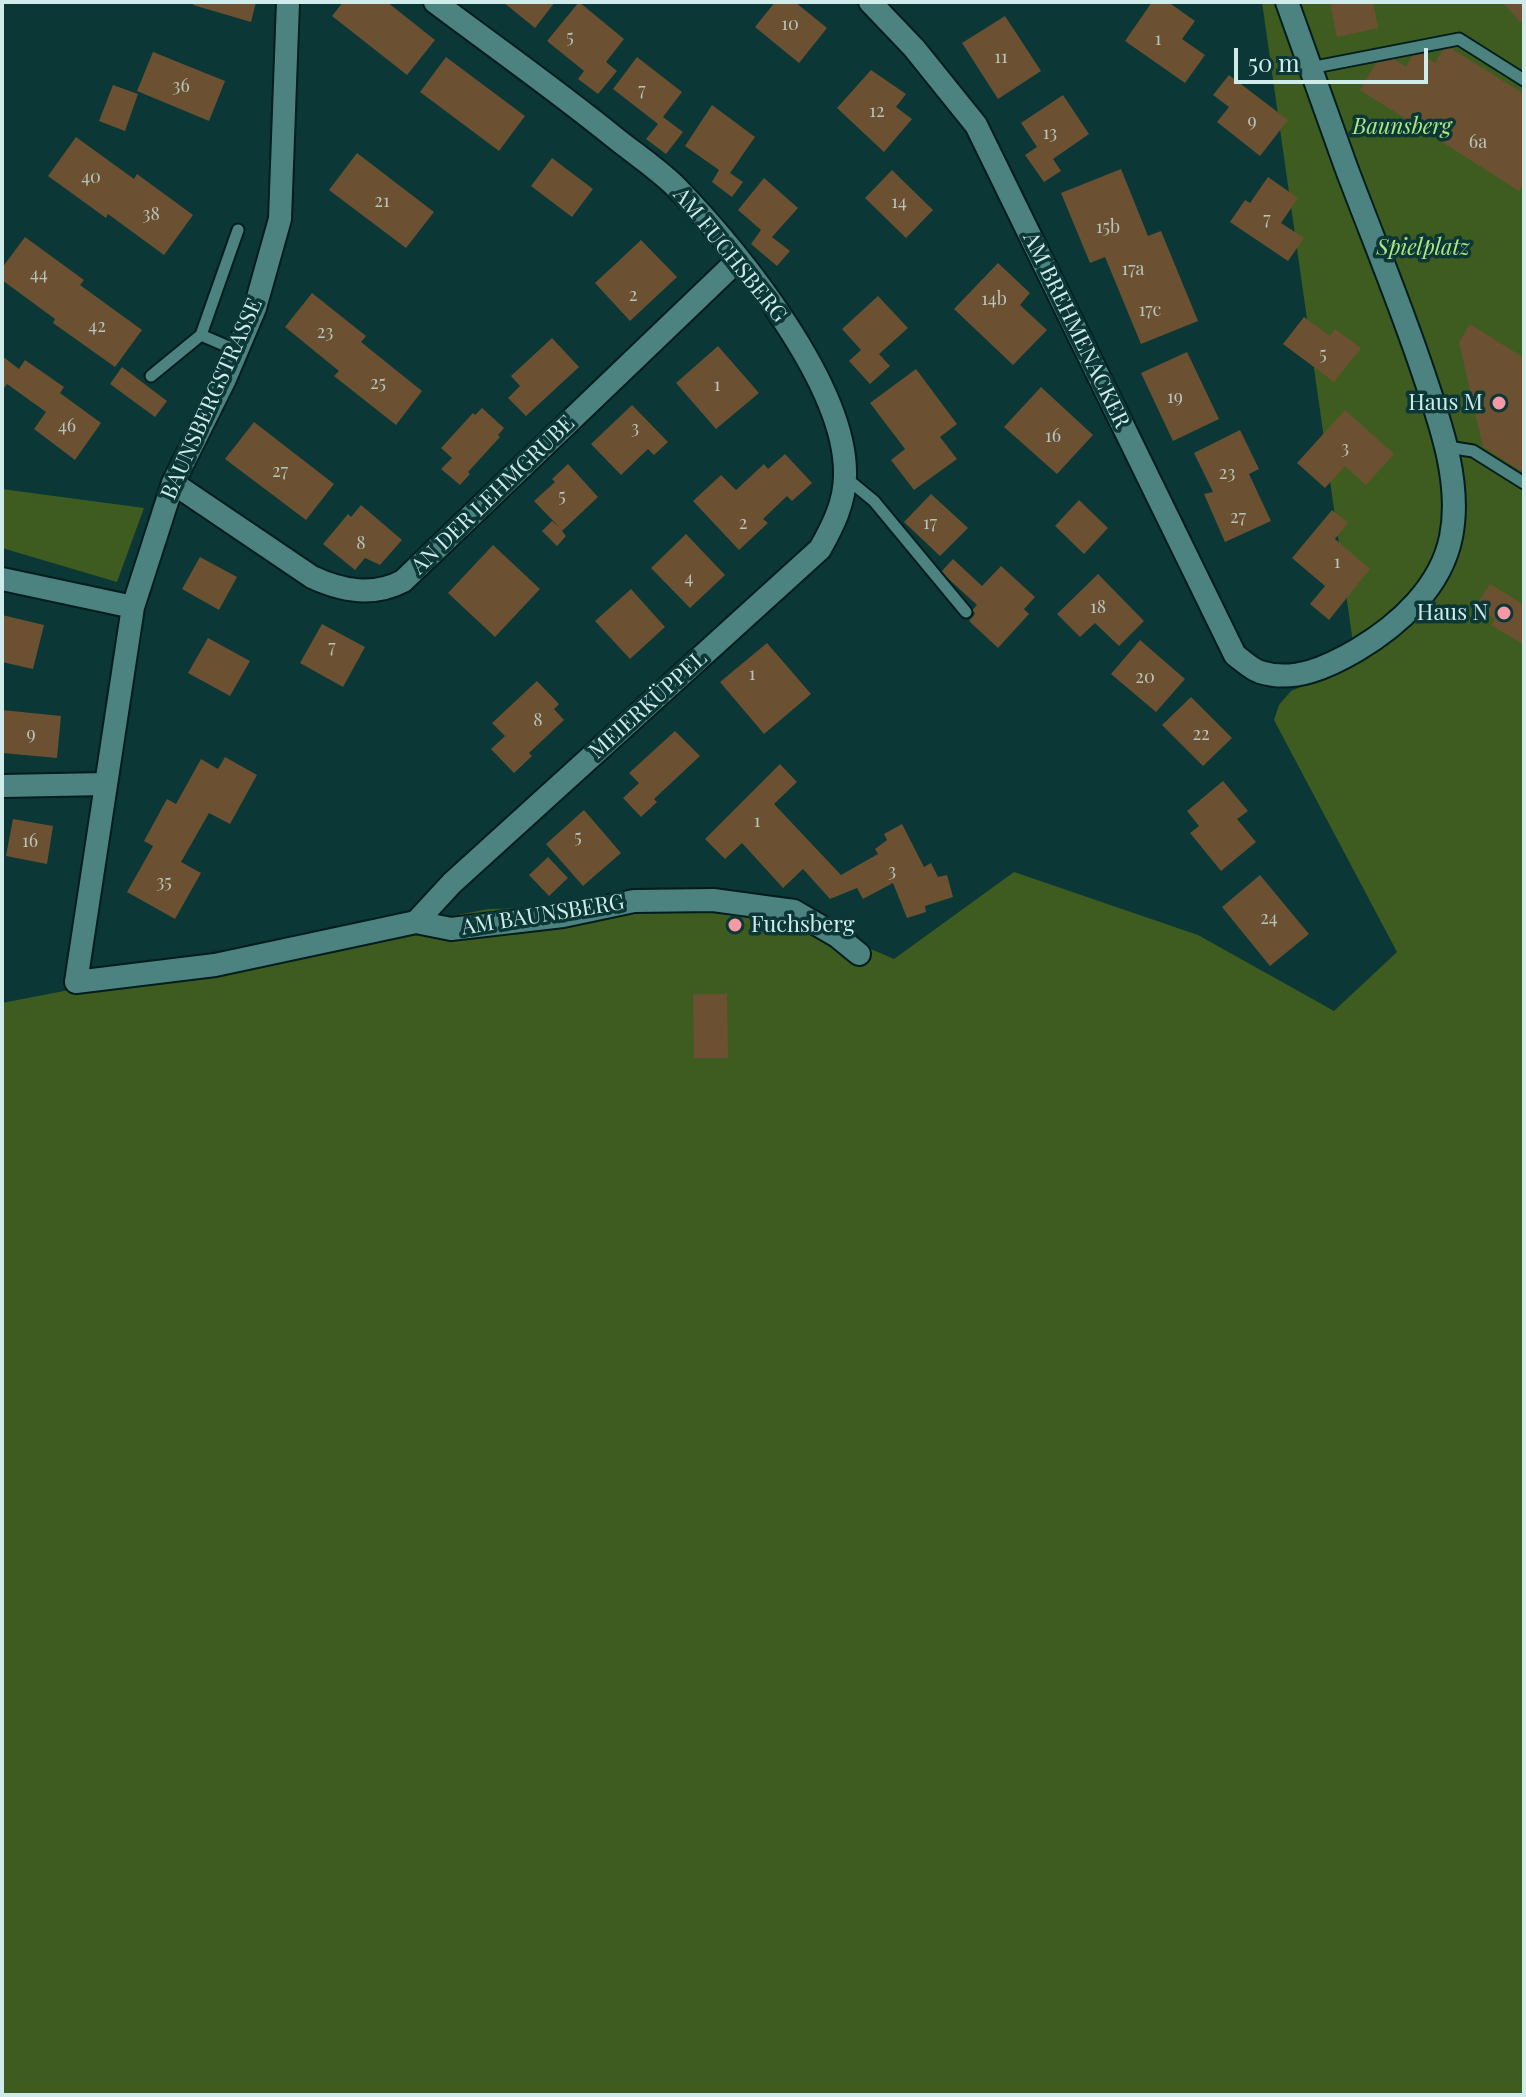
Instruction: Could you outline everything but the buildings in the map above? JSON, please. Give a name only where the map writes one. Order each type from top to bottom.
[{"type":"street","name":"BAUNSBERGSTRASSE","points":[[76,982],[133,607],[173,483],[238,351],[255,308],[280,219],[288,2]]},
{"type":"street","name":"AM FUCHSBERG","points":[[435,2],[588,116],[674,185],[739,259],[791,330],[813,369],[835,416],[845,473]]},
{"type":"street","name":"AM BREHMENACKER","points":[[870,2],[914,48],[976,125],[1235,655],[1258,671],[1293,676],[1330,665],[1373,641],[1409,611],[1438,574],[1451,536],[1448,447]]},
{"type":"street","points":[[1287,2],[1309,68],[1403,312],[1448,447]]},
{"type":"street","name":"AN DER LEHMGRUBE","points":[[173,483],[312,577],[336,588],[359,591],[389,588],[403,581],[739,259]]},
{"type":"street","name":"MEIERKÜPPEL","points":[[416,922],[452,883],[820,549],[843,498],[845,473]]},
{"type":"street","points":[[2,579],[133,607]]},
{"type":"street","points":[[2,786],[106,784]]},
{"type":"street","name":"AM BAUNSBERG","points":[[76,982],[215,965],[416,922],[451,929],[563,916],[634,901],[713,900],[794,911],[837,936],[859,954]]},
{"type":"lane","points":[[1309,68],[1459,39],[1524,80]]},
{"type":"lane","points":[[151,376],[201,335],[238,230]]},
{"type":"lane","points":[[201,335],[238,351]]},
{"type":"lane","points":[[1448,447],[1473,451],[1524,483]]},
{"type":"lane","points":[[845,473],[874,501],[966,612]]},
{"type":"green space","points":[[1262,2],[1524,2],[1524,2095],[2,2095],[2,1003],[488,909],[709,904],[794,916],[894,959],[1014,872],[1198,935],[1334,1011],[1397,952],[1274,720],[1279,705],[1291,691],[1356,664]]},
{"type":"green space","points":[[2,489],[144,508],[117,582],[2,548]]},
{"type":"place","name":"Haus M","points":[[1499,403]]},
{"type":"place","name":"Haus N","points":[[1504,613]]},
{"type":"place","name":"Fuchsberg","points":[[735,925]]},
{"type":"park label","name":"Baunsberg","points":[[1402,127]]},
{"type":"park label","name":"Spielplatz","points":[[1423,248]]}]
